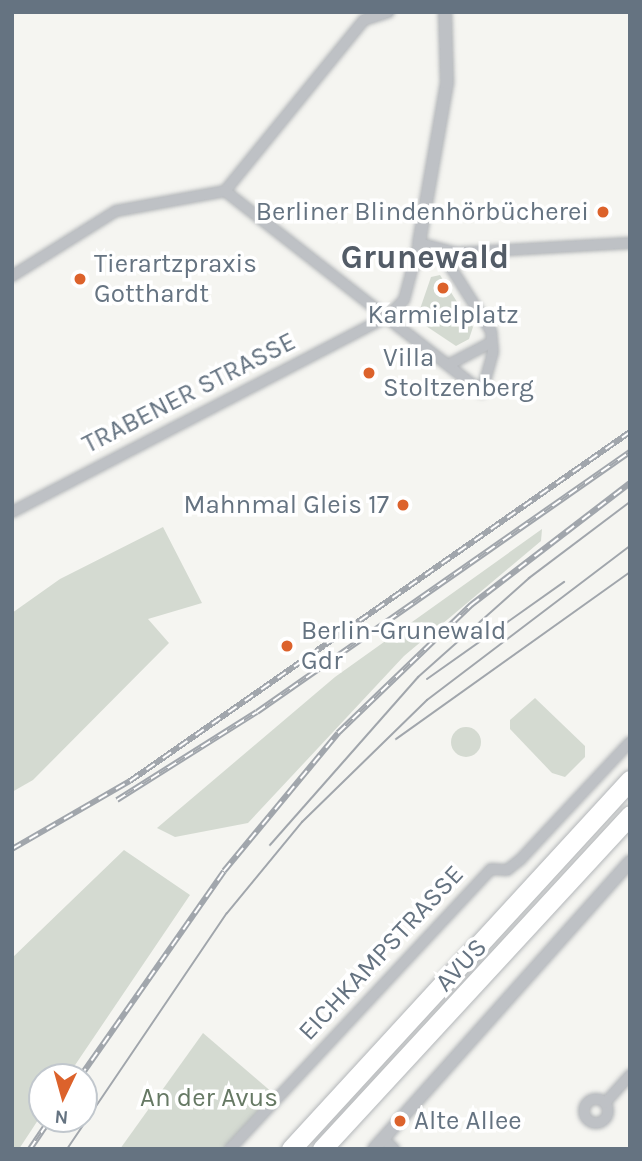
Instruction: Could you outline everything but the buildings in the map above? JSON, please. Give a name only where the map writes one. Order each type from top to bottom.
[{"type":"highway","name":"AVUS","points":[[291,1149],[630,780]]},
{"type":"highway","name":"AVUS","points":[[322,1149],[630,815]]},
{"type":"street","points":[[12,275],[116,211],[225,191],[363,20],[389,12]]},
{"type":"street","points":[[387,317],[404,300],[419,243],[447,83],[445,12]]},
{"type":"street","points":[[225,191],[450,364],[482,392],[492,342],[440,252]]},
{"type":"street","points":[[419,243],[440,252],[630,243]]},
{"type":"street","name":"TRABENER STRASSE","points":[[12,512],[387,317]]},
{"type":"street","points":[[450,364],[492,342]]},
{"type":"street","name":"EICHKAMPSTRASSE","points":[[230,1149],[491,869],[507,870],[520,860],[630,742]]},
{"type":"street","points":[[394,1149],[379,1144],[630,862]]},
{"type":"street","points":[[604,1102],[630,1075]]},
{"type":"green space","points":[[440,275],[473,327],[469,339],[456,346],[423,324],[419,312],[431,277]]},
{"type":"green space","points":[[163,527],[202,603],[148,619],[169,643],[33,780],[12,792],[12,613],[60,579]]},
{"type":"green space","points":[[542,529],[541,541],[404,656],[248,823],[175,837],[157,828],[335,677]]},
{"type":"green space","points":[[535,698],[585,746],[585,757],[565,777],[552,773],[510,729],[510,720]]},
{"type":"green space","points":[[466,727],[476,732],[481,742],[476,752],[466,757],[456,752],[451,742],[456,732]]},
{"type":"green space","points":[[124,850],[190,895],[76,1063],[28,1063],[30,1133],[19,1149],[12,1149],[12,958]]},
{"type":"green space","name":"An der Avus","points":[[203,1033],[274,1094],[223,1149],[120,1149]]},
{"type":"tram line","points":[[270,845],[418,677],[529,578],[630,502]]},
{"type":"tram line","points":[[67,1149],[227,913],[302,822],[427,700],[630,546]]},
{"type":"tram line","points":[[396,739],[630,572]]},
{"type":"tram line","points":[[427,679],[564,582]]},
{"type":"railway","points":[[12,849],[130,781],[630,432]]},
{"type":"railway","points":[[117,800],[257,712],[630,452]]},
{"type":"railway","points":[[90,1063],[224,871],[338,733],[471,605],[630,483]]},
{"type":"railway","points":[[30,1149],[41,1133]]},
{"type":"place","name":"Berliner Blindenhörbücherei","points":[[603,212]]},
{"type":"place","name":"Tierartzpraxis Gotthardt","points":[[80,279]]},
{"type":"place","name":"Karmielplatz","points":[[443,288]]},
{"type":"place","name":"Villa Stoltzenberg","points":[[369,373]]},
{"type":"place","name":"Mahnmal Gleis 17","points":[[403,505]]},
{"type":"place","name":"Berlin-Grunewald Gdr","points":[[287,646]]},
{"type":"place","name":"Alte Allee","points":[[400,1121]]},
{"type":"district","name":"Grunewald","points":[[425,258]]}]
